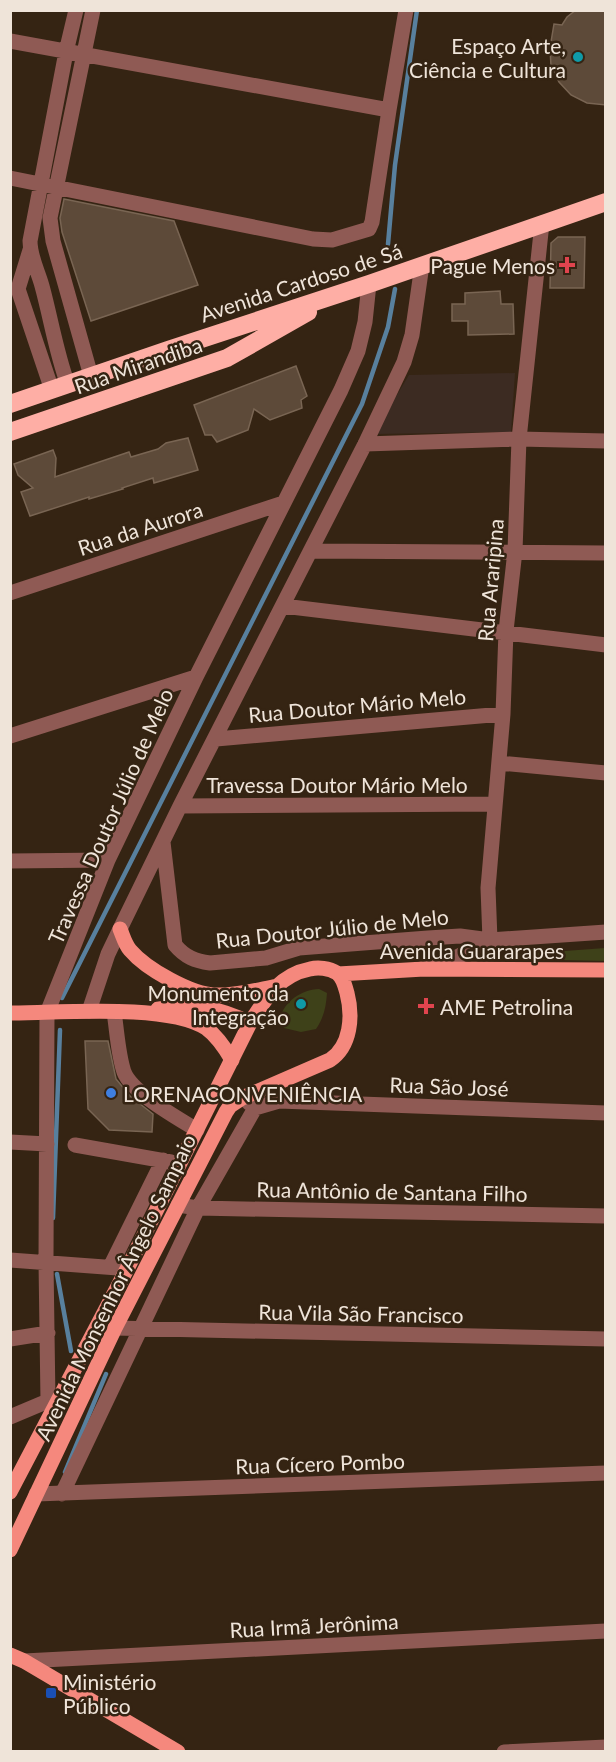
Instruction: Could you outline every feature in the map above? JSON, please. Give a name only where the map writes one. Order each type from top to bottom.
[{"type":"highway","name":"Avenida Cardoso de Sá","points":[[10,404],[606,202]]},
{"type":"highway","name":"Rua Mirandiba","points":[[10,432],[227,358],[338,294]]},
{"type":"main road","points":[[120,929],[129,948],[138,958],[196,992],[214,996],[277,986]]},
{"type":"main road","name":"Avenida Guararapes","points":[[277,986],[295,972],[312,968],[325,969],[338,974],[424,969],[606,970]]},
{"type":"main road","name":"Avenida Monsenhor Ângelo Sampaio","points":[[10,1550],[115,1328],[226,1112],[230,1106],[242,1098],[330,1060],[342,1049],[348,1036],[349,1001],[344,983],[338,974]]},
{"type":"main road","name":"Avenida Monsenhor Ângelo Sampaio","points":[[10,1492],[54,1400],[127,1269],[250,1023],[268,994],[277,986]]},
{"type":"main road","points":[[119,1012],[188,1006],[208,1007],[222,1010],[250,1023]]},
{"type":"main road","points":[[10,1013],[88,1011],[165,1016],[193,1022],[206,1028],[232,1060]]},
{"type":"main road","points":[[17,1658],[178,1752]]},
{"type":"street","points":[[76,10],[66,52],[48,185],[50,226],[91,376]]},
{"type":"street","points":[[60,388],[14,289],[30,250],[31,230],[48,185],[93,10]]},
{"type":"street","points":[[10,178],[313,239],[332,240],[369,230],[406,10]]},
{"type":"street","points":[[10,41],[389,110]]},
{"type":"street","name":"Rua Araripina","points":[[490,940],[488,888],[499,763],[506,631],[515,551],[519,439],[542,223]]},
{"type":"street","points":[[30,250],[42,285],[59,361],[60,388]]},
{"type":"street","points":[[88,1011],[108,954],[120,929],[180,806],[365,444],[404,362],[412,335],[422,265]]},
{"type":"street","points":[[14,289],[42,285],[64,276]]},
{"type":"street","name":"Travessa Doutor Júlio de Melo","points":[[54,1400],[48,1333],[46,1262],[47,1013],[108,860],[196,677],[341,390],[358,351],[365,322],[369,284]]},
{"type":"street","points":[[365,444],[519,439],[606,441]]},
{"type":"street","name":"Rua da Aurora","points":[[10,593],[284,503]]},
{"type":"street","points":[[311,551],[606,553]]},
{"type":"street","points":[[283,606],[506,631],[606,645]]},
{"type":"street","points":[[10,736],[196,677]]},
{"type":"street","name":"Rua Doutor Mário Melo","points":[[216,739],[502,714]]},
{"type":"street","points":[[499,763],[606,773]]},
{"type":"street","name":"Travessa Doutor Mário Melo","points":[[180,806],[495,804]]},
{"type":"street","name":"Rua Doutor Júlio de Melo","points":[[163,841],[175,945],[183,955],[210,963],[266,958],[299,948],[460,936],[490,940],[606,932]]},
{"type":"street","points":[[10,861],[108,860]]},
{"type":"street","points":[[424,969],[455,958],[490,940]]},
{"type":"street","points":[[119,1012],[124,1073],[154,1103],[197,1130]]},
{"type":"street","points":[[62,1494],[198,1208],[255,1108],[242,1098]]},
{"type":"street","name":"Rua São José","points":[[255,1108],[279,1101],[606,1113]]},
{"type":"street","points":[[10,1142],[47,1144]]},
{"type":"street","points":[[75,1145],[180,1164]]},
{"type":"street","points":[[110,1267],[163,1160]]},
{"type":"street","name":"Rua Antônio de Santana Filho","points":[[178,1204],[198,1208],[606,1216]]},
{"type":"street","points":[[10,1260],[127,1269]]},
{"type":"street","name":"Rua Vila São Francisco","points":[[115,1328],[606,1339]]},
{"type":"street","points":[[10,1340],[48,1333]]},
{"type":"street","points":[[10,1417],[54,1400]]},
{"type":"street","name":"Rua Cícero Pombo","points":[[36,1494],[606,1473]]},
{"type":"street","name":"Rua Irmã Jerônima","points":[[17,1658],[606,1631]]},
{"type":"street","points":[[504,1752],[606,1747]]},
{"type":"shaded area","points":[[515,373],[511,432],[373,434],[409,375]]},
{"type":"green space","points":[[605,948],[605,961],[469,958]]},
{"type":"green space","points":[[319,989],[327,993],[324,1012],[316,1029],[301,1032],[284,1028],[279,1020],[289,1003],[305,992]]},
{"type":"building","name":"Espaço Arte, Ciência e Cultura","points":[[576,10],[606,10],[606,105],[587,103],[571,95],[559,82],[551,66],[550,48],[554,24],[562,25],[567,17]]},
{"type":"building","points":[[64,199],[174,221],[198,285],[91,321],[62,232],[60,218]]},
{"type":"building","name":"Pague Menos","points":[[558,237],[585,237],[584,288],[550,288],[551,243]]},
{"type":"building","points":[[500,291],[501,304],[513,304],[514,334],[468,335],[468,321],[452,321],[452,304],[465,304],[465,293]]},
{"type":"building","points":[[296,366],[307,396],[301,400],[302,408],[270,420],[254,409],[248,430],[217,442],[212,435],[205,435],[194,405]]},
{"type":"building","points":[[188,438],[198,470],[154,483],[153,478],[30,516],[21,492],[33,488],[18,475],[14,464],[53,450],[56,458],[55,477],[129,452],[131,457],[158,449],[166,443]]},
{"type":"building","name":"LORENACONVENIÊNCIA","points":[[85,1041],[108,1041],[116,1079],[130,1096],[153,1114],[152,1132],[109,1130],[88,1109]]},
{"type":"waterway","points":[[388,244],[395,165],[417,10]]},
{"type":"waterway","points":[[62,998],[362,404],[388,327],[395,289]]},
{"type":"waterway","points":[[53,1218],[60,1030]]},
{"type":"waterway","points":[[57,1274],[71,1351]]},
{"type":"waterway","points":[[65,1472],[106,1374]]},
{"type":"place","name":"Espaço Arte, Ciência e Cultura","points":[[578,57]]},
{"type":"place","name":"Pague Menos","points":[[567,265]]},
{"type":"place","name":"Monumento da Integração","points":[[301,1004]]},
{"type":"place","name":"AME Petrolina","points":[[426,1006]]},
{"type":"place","name":"LORENACONVENIÊNCIA","points":[[111,1093]]},
{"type":"place","name":"Ministério Público","points":[[51,1693]]}]
